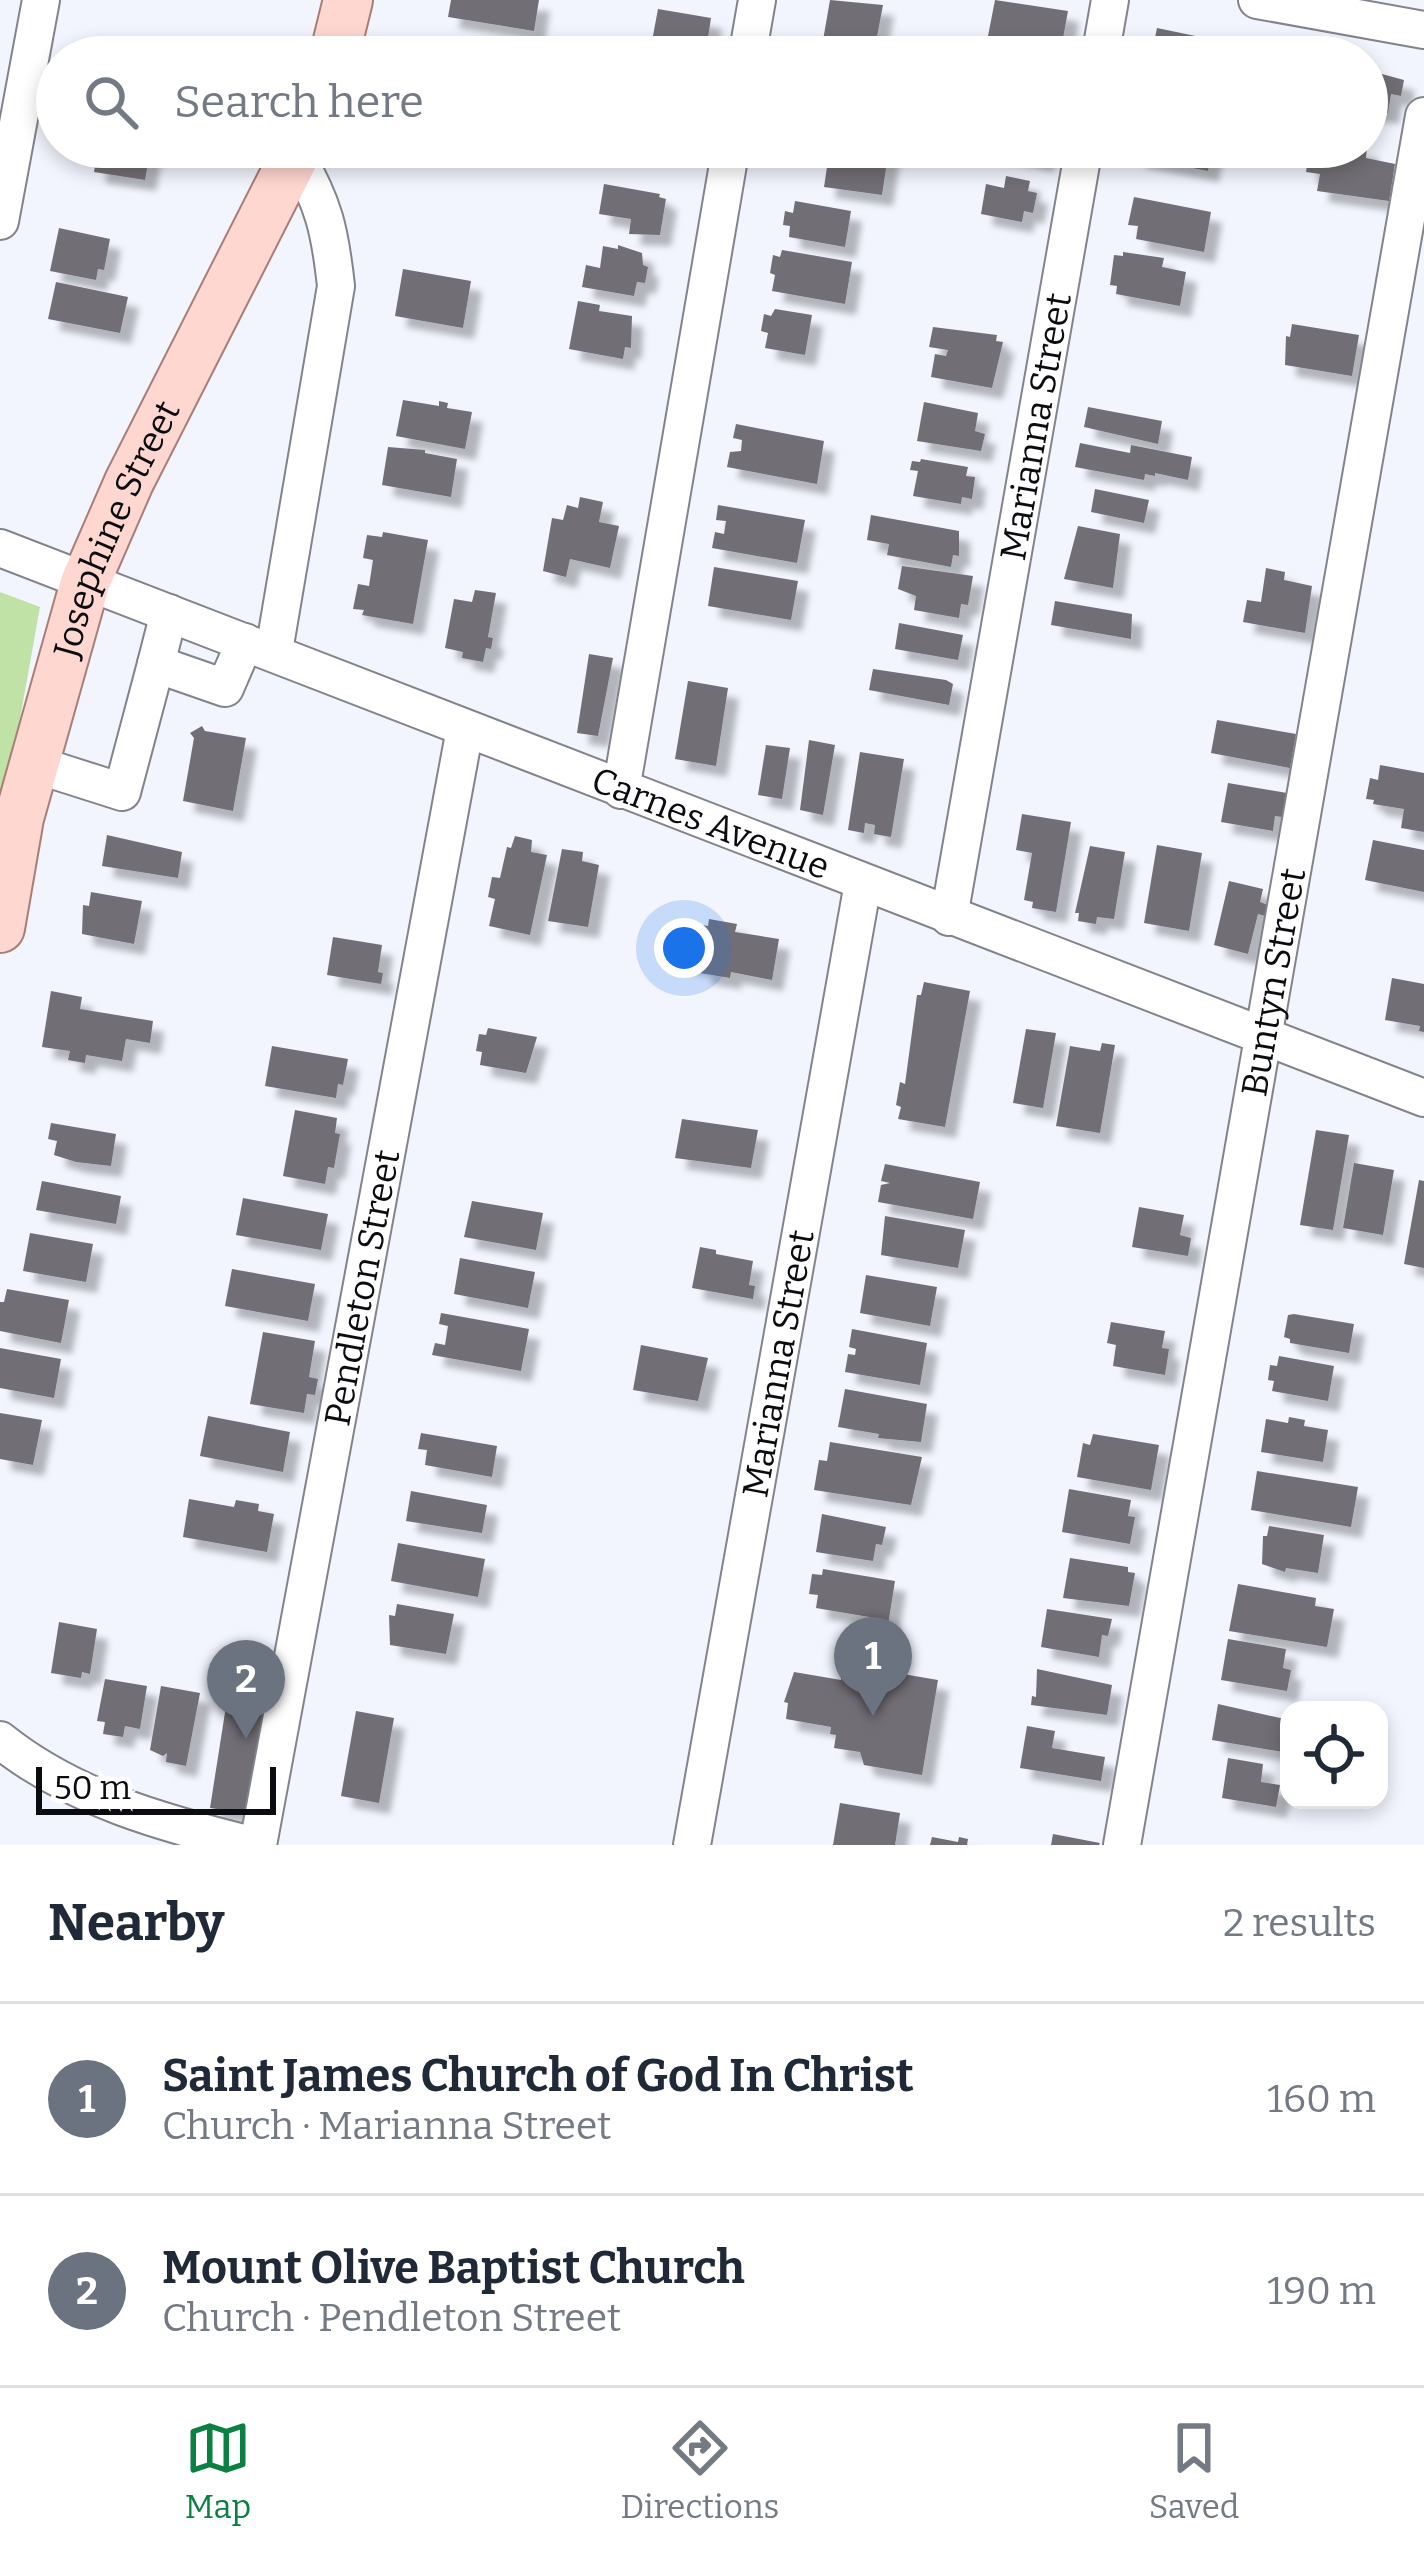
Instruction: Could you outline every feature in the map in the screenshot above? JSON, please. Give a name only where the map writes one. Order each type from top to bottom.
[{"type":"main road","points":[[339,36],[348,0]]},
{"type":"main road","name":"Josephine Street","points":[[0,928],[19,818],[85,583],[129,482],[289,168]]},
{"type":"street","points":[[0,221],[41,0]]},
{"type":"street","points":[[751,36],[757,0]]},
{"type":"street","points":[[1104,36],[1110,0]]},
{"type":"street","points":[[1257,0],[1424,30]]},
{"type":"street","name":"Buntyn Street","points":[[1122,1845],[1424,116]]},
{"type":"street","points":[[156,664],[225,688],[259,647],[336,286],[329,226],[306,168]]},
{"type":"street","points":[[620,790],[727,168]]},
{"type":"street","name":"Marianna Street","points":[[949,917],[1080,168]]},
{"type":"street","name":"Carnes Avenue","points":[[0,548],[1424,1098]]},
{"type":"street","points":[[34,764],[122,792],[169,613]]},
{"type":"street","name":"Pendleton Street","points":[[254,1845],[465,729]]},
{"type":"street","name":"Marianna Street","points":[[692,1845],[863,883]]},
{"type":"street","points":[[0,1740],[70,1784],[152,1820],[254,1845]]},
{"type":"green space","points":[[0,592],[40,607],[0,830]]},
{"type":"building","points":[[451,0],[539,0],[534,31],[448,17]]},
{"type":"building","points":[[830,0],[883,5],[877,36],[824,36]]},
{"type":"building","points":[[995,0],[1068,11],[1063,36],[988,36]]},
{"type":"building","points":[[658,9],[711,18],[708,36],[653,36]]},
{"type":"building","points":[[1157,28],[1195,36],[1155,36]]},
{"type":"building","points":[[1388,76],[1404,80],[1401,96],[1391,94],[1388,113]]},
{"type":"building","points":[[1388,163],[1395,164],[1389,201],[1317,191],[1320,174],[1306,172],[1307,168],[1388,168]]},
{"type":"building","points":[[95,168],[147,168],[145,180],[94,172]]},
{"type":"building","points":[[827,168],[886,168],[882,195],[824,187]]},
{"type":"building","points":[[1006,176],[1030,181],[1028,191],[1037,193],[1033,213],[1024,211],[1022,222],[981,214],[986,184],[1004,188]]},
{"type":"building","points":[[604,184],[666,199],[660,235],[629,234],[631,219],[599,214]]},
{"type":"building","points":[[1134,197],[1211,212],[1204,252],[1136,239],[1138,226],[1128,225]]},
{"type":"building","points":[[795,201],[851,211],[845,247],[789,237],[790,226],[783,225],[785,211],[793,213]]},
{"type":"building","points":[[59,228],[110,239],[104,270],[98,269],[96,280],[50,271]]},
{"type":"building","points":[[618,245],[642,253],[643,265],[648,267],[645,283],[637,282],[634,296],[582,287],[586,265],[600,268],[603,246],[618,249]]},
{"type":"building","points":[[782,250],[852,262],[845,304],[772,291],[773,255],[780,257]]},
{"type":"building","points":[[1123,252],[1164,258],[1162,267],[1186,272],[1180,306],[1116,294],[1117,286],[1110,285],[1114,255],[1123,256]]},
{"type":"building","points":[[403,269],[471,281],[463,328],[395,316]]},
{"type":"building","points":[[56,282],[128,297],[120,333],[48,319]]},
{"type":"building","points":[[578,301],[600,305],[599,311],[632,316],[631,348],[625,347],[623,359],[569,349]]},
{"type":"building","points":[[775,309],[812,315],[805,355],[765,348],[764,314],[771,316]]},
{"type":"building","points":[[1292,324],[1359,335],[1352,376],[1285,365],[1286,336],[1290,337]]},
{"type":"building","points":[[933,327],[997,335],[996,341],[1003,342],[992,388],[931,377],[935,354],[946,356],[948,350],[929,347]]},
{"type":"building","points":[[403,400],[439,406],[439,401],[448,403],[447,408],[472,412],[465,449],[396,436]]},
{"type":"building","points":[[924,402],[978,413],[975,431],[985,434],[981,451],[917,441]]},
{"type":"building","points":[[1088,407],[1162,421],[1158,444],[1084,427]]},
{"type":"building","points":[[736,424],[824,441],[817,484],[727,467],[730,452],[741,451],[742,440],[733,438]]},
{"type":"building","points":[[1080,443],[1130,453],[1131,445],[1192,457],[1188,480],[1155,473],[1145,474],[1144,480],[1075,467]]},
{"type":"building","points":[[388,447],[457,459],[451,497],[382,485]]},
{"type":"building","points":[[912,461],[968,467],[966,476],[975,477],[972,499],[962,497],[961,504],[913,496],[918,471],[910,470]]},
{"type":"building","points":[[1095,489],[1149,500],[1144,523],[1091,512]]},
{"type":"building","points":[[580,497],[603,502],[599,522],[619,526],[610,568],[570,559],[566,577],[543,571],[552,518],[563,520],[567,505],[578,508]]},
{"type":"building","points":[[718,505],[805,520],[797,563],[712,548],[715,532],[724,534],[726,521],[716,520]]},
{"type":"building","points":[[871,515],[959,531],[959,556],[953,555],[951,567],[887,555],[889,544],[867,540]]},
{"type":"building","points":[[1078,526],[1120,534],[1113,588],[1064,579]]},
{"type":"building","points":[[383,532],[428,540],[413,624],[362,615],[364,610],[353,609],[358,584],[369,586],[373,560],[363,558],[367,535],[382,537]]},
{"type":"building","points":[[902,566],[973,576],[968,605],[961,604],[959,618],[914,610],[916,596],[898,589]]},
{"type":"building","points":[[714,567],[798,581],[791,620],[708,606]]},
{"type":"building","points":[[1266,568],[1285,572],[1284,580],[1312,586],[1305,633],[1243,622],[1247,600],[1261,602]]},
{"type":"building","points":[[475,590],[496,593],[488,637],[493,638],[491,649],[486,648],[483,662],[445,648],[454,599],[472,602]]},
{"type":"building","points":[[1055,601],[1132,614],[1131,639],[1051,625]]},
{"type":"building","points":[[899,623],[963,635],[958,660],[895,649]]},
{"type":"building","points":[[589,654],[613,658],[598,736],[577,733]]},
{"type":"building","points":[[873,669],[946,680],[953,684],[949,705],[869,690]]},
{"type":"building","points":[[688,681],[728,688],[716,766],[675,759]]},
{"type":"building","points":[[1217,720],[1296,734],[1290,768],[1211,753]]},
{"type":"building","points":[[202,726],[205,731],[246,738],[233,811],[183,801],[194,738],[190,733]]},
{"type":"building","points":[[809,740],[835,745],[823,815],[800,810]]},
{"type":"building","points":[[766,745],[790,748],[782,799],[758,795]]},
{"type":"building","points":[[860,752],[904,759],[891,837],[874,834],[875,825],[865,823],[864,833],[848,830]]},
{"type":"building","points":[[1380,765],[1424,773],[1424,832],[1401,828],[1404,809],[1366,799],[1370,778],[1378,780]]},
{"type":"building","points":[[1228,783],[1287,793],[1282,817],[1275,816],[1273,831],[1221,822]]},
{"type":"building","points":[[1022,814],[1071,822],[1056,912],[1032,908],[1033,902],[1024,900],[1032,853],[1016,850]]},
{"type":"building","points":[[107,835],[182,852],[178,878],[102,866]]},
{"type":"building","points":[[515,836],[532,840],[531,852],[547,855],[530,935],[489,926],[495,899],[488,897],[492,877],[500,878],[507,847],[511,848]]},
{"type":"building","points":[[1373,840],[1424,850],[1424,892],[1365,880]]},
{"type":"building","points":[[1157,845],[1202,853],[1189,931],[1144,923]]},
{"type":"building","points":[[1090,846],[1125,852],[1114,919],[1097,917],[1096,924],[1078,921],[1079,913],[1075,913]]},
{"type":"building","points":[[562,849],[583,852],[582,861],[599,865],[588,927],[548,921]]},
{"type":"building","points":[[1229,881],[1263,889],[1260,902],[1268,905],[1265,916],[1258,914],[1248,954],[1214,945]]},
{"type":"building","points":[[91,892],[142,901],[134,944],[82,934],[83,905],[89,906]]},
{"type":"building","points":[[709,919],[737,924],[735,932],[779,939],[772,980],[731,972],[730,978],[700,973],[701,966],[682,963],[685,945],[677,944],[681,921],[708,926]]},
{"type":"building","points":[[333,937],[382,945],[381,984],[327,975]]},
{"type":"building","points":[[1392,978],[1424,984],[1424,1032],[1419,1031],[1420,1026],[1385,1020]]},
{"type":"building","points":[[924,982],[970,991],[945,1127],[898,1119],[900,1082],[905,1084],[917,995]]},
{"type":"building","points":[[51,991],[82,997],[80,1009],[153,1021],[150,1043],[126,1039],[122,1061],[86,1055],[85,1063],[68,1060],[70,1051],[42,1047]]},
{"type":"building","points":[[488,1028],[537,1037],[526,1073],[480,1065],[479,1034],[486,1035]]},
{"type":"building","points":[[1026,1029],[1056,1033],[1043,1108],[1013,1103]]},
{"type":"building","points":[[1102,1043],[1115,1045],[1100,1133],[1056,1126],[1070,1046],[1100,1051]]},
{"type":"building","points":[[272,1046],[348,1059],[336,1098],[265,1086]]},
{"type":"building","points":[[295,1110],[337,1118],[335,1133],[340,1134],[334,1168],[328,1167],[325,1184],[283,1176]]},
{"type":"building","points":[[682,1119],[758,1130],[751,1168],[675,1158]]},
{"type":"building","points":[[51,1123],[116,1134],[111,1166],[54,1155],[57,1141],[48,1139]]},
{"type":"building","points":[[1316,1130],[1349,1135],[1333,1230],[1300,1225]]},
{"type":"building","points":[[1354,1163],[1394,1170],[1383,1235],[1343,1228]]},
{"type":"building","points":[[885,1164],[980,1182],[973,1219],[878,1202],[881,1185],[890,1183],[881,1181]]},
{"type":"building","points":[[1419,1180],[1424,1181],[1424,1268],[1404,1264]]},
{"type":"building","points":[[42,1181],[121,1196],[116,1224],[36,1210]]},
{"type":"building","points":[[243,1198],[328,1214],[321,1250],[236,1235]]},
{"type":"building","points":[[472,1201],[543,1213],[536,1250],[464,1237]]},
{"type":"building","points":[[1139,1207],[1184,1215],[1180,1235],[1191,1238],[1188,1256],[1132,1247]]},
{"type":"building","points":[[885,1216],[965,1230],[958,1268],[881,1255]]},
{"type":"building","points":[[30,1233],[93,1244],[86,1282],[23,1271]]},
{"type":"building","points":[[700,1247],[753,1261],[749,1285],[755,1286],[753,1299],[692,1288]]},
{"type":"building","points":[[460,1258],[535,1272],[528,1308],[454,1294]]},
{"type":"building","points":[[232,1269],[315,1284],[308,1321],[225,1306]]},
{"type":"building","points":[[866,1275],[937,1287],[930,1326],[860,1313]]},
{"type":"building","points":[[7,1289],[69,1300],[61,1343],[0,1331],[0,1302]]},
{"type":"building","points":[[441,1313],[529,1329],[521,1371],[432,1355],[435,1343],[445,1345],[448,1326],[439,1324]]},
{"type":"building","points":[[1288,1315],[1354,1324],[1349,1353],[1290,1343],[1284,1337]]},
{"type":"building","points":[[1111,1322],[1165,1331],[1162,1348],[1169,1349],[1165,1375],[1113,1366],[1116,1345],[1107,1343]]},
{"type":"building","points":[[852,1329],[927,1343],[920,1385],[845,1372],[848,1354],[855,1355],[856,1349],[849,1347]]},
{"type":"building","points":[[263,1332],[315,1341],[309,1377],[318,1379],[315,1395],[307,1394],[304,1413],[250,1404]]},
{"type":"building","points":[[641,1345],[708,1358],[698,1401],[633,1390]]},
{"type":"building","points":[[0,1348],[61,1359],[54,1398],[0,1388]]},
{"type":"building","points":[[1279,1356],[1334,1366],[1328,1401],[1272,1391],[1270,1365],[1277,1366]]},
{"type":"building","points":[[845,1389],[927,1404],[921,1442],[878,1438],[879,1434],[838,1427]]},
{"type":"building","points":[[0,1413],[42,1420],[33,1465],[0,1459]]},
{"type":"building","points":[[208,1416],[290,1432],[283,1472],[200,1456]]},
{"type":"building","points":[[1289,1417],[1305,1420],[1304,1426],[1328,1430],[1323,1462],[1261,1452],[1266,1419],[1288,1423]]},
{"type":"building","points":[[421,1433],[497,1446],[492,1477],[425,1465],[427,1450],[418,1449]]},
{"type":"building","points":[[1093,1434],[1159,1445],[1151,1490],[1077,1477],[1083,1443],[1090,1445]]},
{"type":"building","points":[[830,1442],[922,1457],[911,1505],[814,1490],[819,1460],[827,1461]]},
{"type":"building","points":[[1257,1471],[1358,1487],[1351,1527],[1251,1510]]},
{"type":"building","points":[[1069,1489],[1131,1500],[1128,1516],[1135,1517],[1130,1544],[1062,1532]]},
{"type":"building","points":[[411,1491],[487,1505],[482,1533],[406,1521]]},
{"type":"building","points":[[189,1499],[234,1507],[236,1500],[259,1504],[258,1511],[274,1514],[267,1552],[183,1537]]},
{"type":"building","points":[[822,1514],[886,1527],[873,1561],[816,1552]]},
{"type":"building","points":[[1269,1526],[1324,1535],[1318,1573],[1286,1568],[1285,1572],[1262,1564],[1263,1536]]},
{"type":"building","points":[[398,1543],[485,1559],[478,1597],[391,1581]]},
{"type":"building","points":[[1070,1558],[1128,1567],[1128,1572],[1135,1573],[1129,1606],[1063,1598]]},
{"type":"building","points":[[823,1569],[895,1581],[888,1625],[880,1623],[881,1619],[816,1608],[818,1595],[809,1594],[812,1574],[822,1575]]},
{"type":"building","points":[[1238,1584],[1316,1598],[1315,1606],[1334,1609],[1327,1647],[1229,1631]]},
{"type":"building","points":[[397,1604],[454,1614],[446,1654],[390,1645],[389,1615],[395,1616]]},
{"type":"building","points":[[1047,1609],[1112,1619],[1108,1636],[1102,1635],[1099,1657],[1041,1647]]},
{"type":"building","points":[[59,1622],[97,1629],[90,1674],[82,1672],[81,1678],[51,1673]]},
{"type":"building","points":[[1228,1639],[1286,1649],[1283,1668],[1291,1670],[1287,1691],[1221,1680]]},
{"type":"building","points":[[850,1665],[938,1680],[922,1775],[864,1765],[860,1752],[834,1748],[836,1735],[830,1734],[831,1727],[786,1719],[788,1703],[784,1702],[794,1672],[841,1680]]},
{"type":"building","points":[[232,1668],[275,1675],[250,1814],[210,1808]]},
{"type":"building","points":[[1037,1669],[1112,1685],[1107,1715],[1031,1705],[1032,1696],[1036,1697]]},
{"type":"building","points":[[105,1679],[147,1686],[140,1729],[125,1726],[123,1737],[103,1734],[105,1722],[97,1721]]},
{"type":"building","points":[[161,1686],[200,1693],[186,1766],[166,1762],[167,1753],[163,1756],[150,1750]]},
{"type":"building","points":[[1218,1704],[1280,1718],[1280,1751],[1212,1740]]},
{"type":"building","points":[[356,1711],[394,1718],[379,1803],[341,1796]]},
{"type":"building","points":[[1027,1726],[1055,1731],[1052,1748],[1105,1757],[1101,1781],[1020,1768]]},
{"type":"building","points":[[1228,1758],[1263,1764],[1261,1782],[1280,1785],[1276,1807],[1222,1798]]},
{"type":"building","points":[[840,1803],[900,1813],[895,1845],[833,1845]]},
{"type":"building","points":[[1053,1834],[1100,1843],[1051,1845]]},
{"type":"building","points":[[932,1837],[968,1839],[967,1845],[930,1845]]},
{"type":"place","name":"Saint James Church of God In Christ","points":[[873,1716]]},
{"type":"place","name":"Mount Olive Baptist Church","points":[[246,1739]]}]
